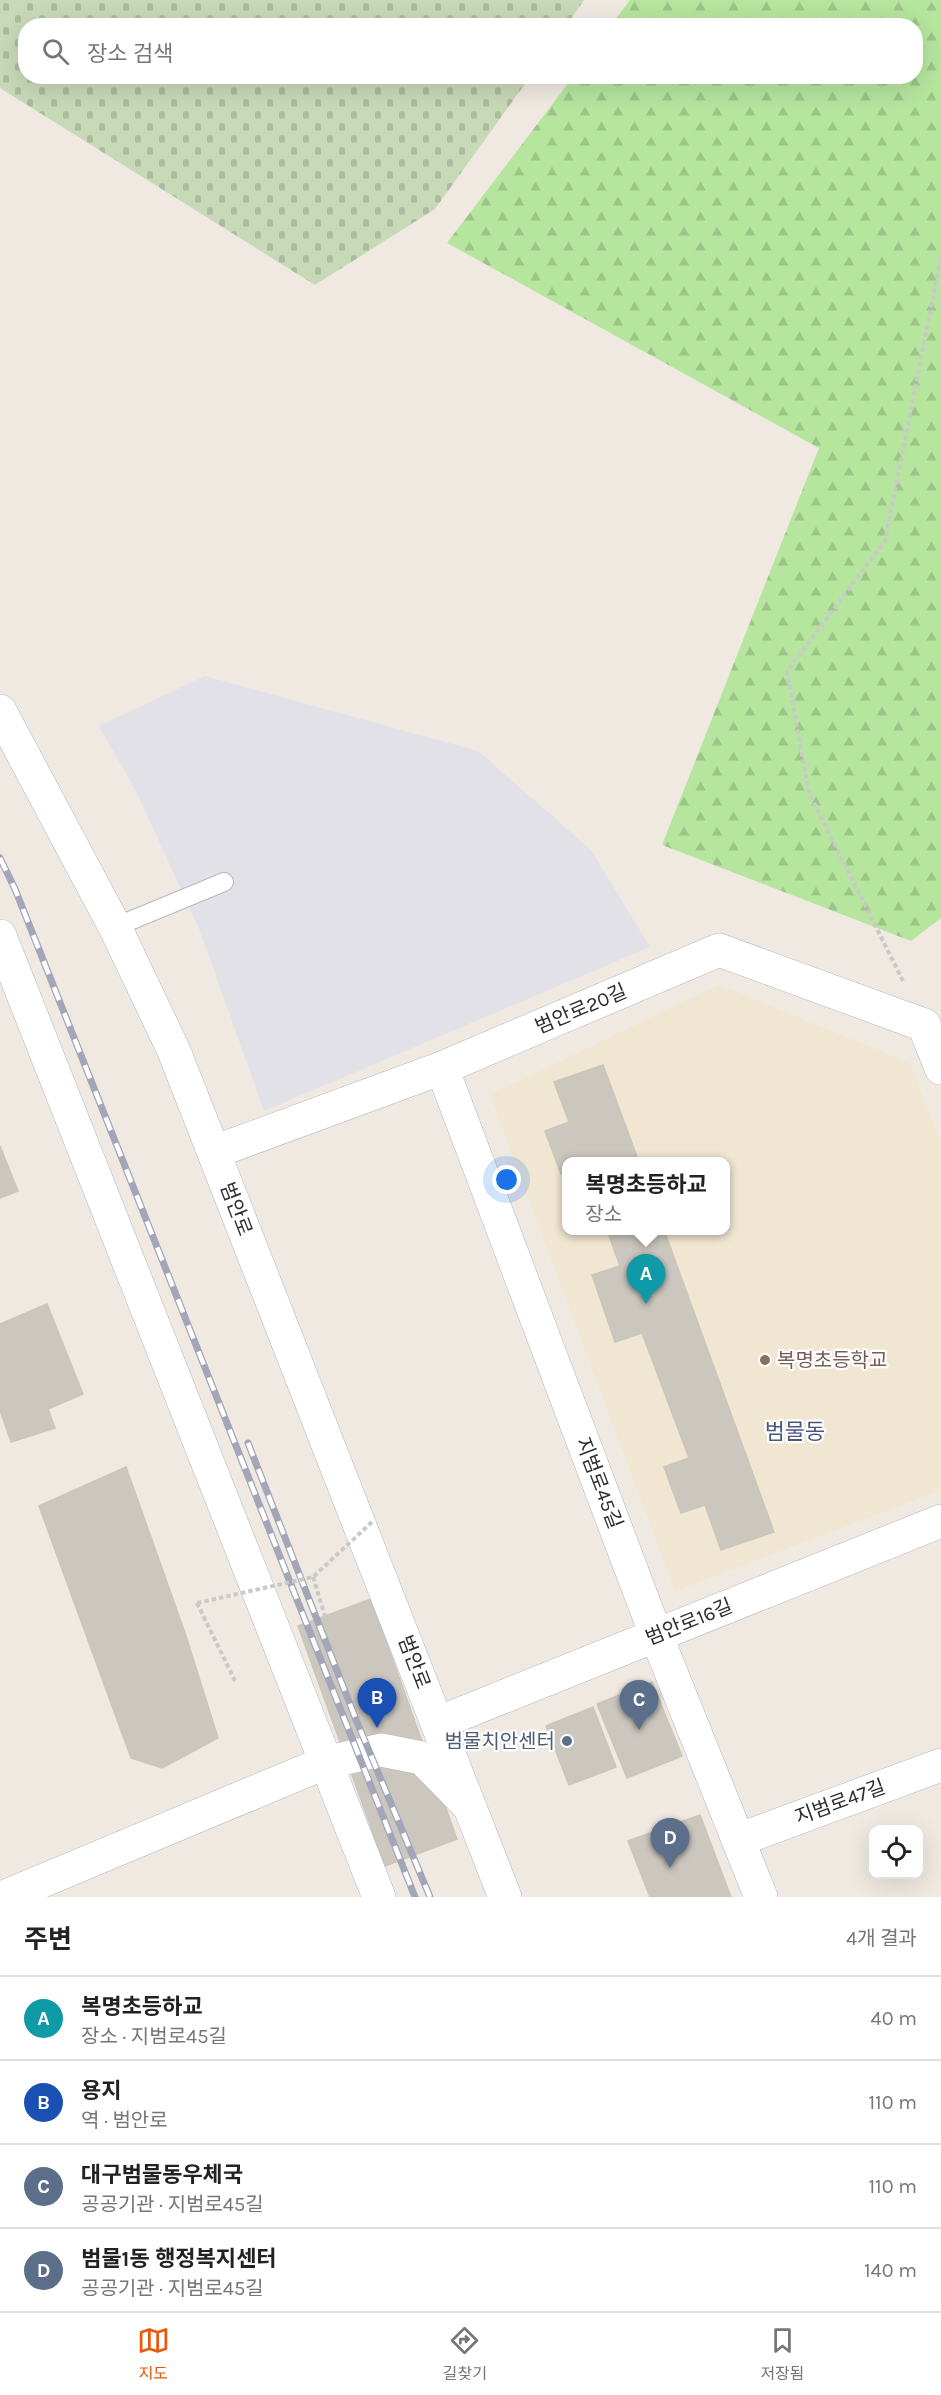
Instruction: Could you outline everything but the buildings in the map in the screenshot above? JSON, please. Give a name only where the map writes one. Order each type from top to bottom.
[{"type":"street","name":"범안로","points":[[0,711],[115,927],[174,1051],[505,1897]]},
{"type":"street","points":[[0,936],[324,1763],[379,1897]]},
{"type":"street","name":"범안로20길","points":[[213,1152],[442,1068],[719,950],[933,1015]]},
{"type":"street","points":[[933,1015],[941,1068]]},
{"type":"street","name":"지범로45길","points":[[442,1068],[656,1635],[761,1897]]},
{"type":"street","name":"범안로16길","points":[[438,1723],[941,1521]]},
{"type":"street","points":[[4,1897],[324,1763],[381,1749],[422,1758],[470,1807]]},
{"type":"street","name":"지범로47길","points":[[738,1840],[941,1765]]},
{"type":"lane","points":[[115,927],[224,882]]},
{"type":"path","points":[[933,1015],[809,793],[787,671],[885,541],[941,257]]},
{"type":"path","points":[[235,1681],[197,1604],[313,1577],[373,1521]]},
{"type":"path","points":[[313,1577],[325,1616]]},
{"type":"shaded area","points":[[205,676],[478,751],[591,850],[650,947],[264,1111],[200,931],[137,793],[99,726]]},
{"type":"shaded area","name":"복명초등학교","points":[[719,985],[910,1063],[941,1143],[941,1490],[675,1591],[490,1095]]},
{"type":"green space","points":[[0,0],[584,0],[572,18],[18,18],[18,84],[525,84],[435,209],[315,285],[0,88]]},
{"type":"green space","points":[[630,0],[941,0],[941,918],[911,941],[662,845],[819,448],[447,243],[568,84],[923,84],[923,18],[616,18]]},
{"type":"railway","points":[[0,858],[15,889],[415,1897]]},
{"type":"railway","points":[[248,1443],[357,1722],[430,1897]]},
{"type":"place","name":"복명초등하교","points":[[646,1304]]},
{"type":"place","name":"복명초등학교","points":[[765,1360]]},
{"type":"place","name":"용지","points":[[377,1728]]},
{"type":"place","name":"대구범물동우체국","points":[[639,1730]]},
{"type":"place","name":"범물치안센터","points":[[567,1741]]},
{"type":"place","name":"범물1동 행정복지센터","points":[[670,1868]]},
{"type":"district","name":"범물동","points":[[795,1432]]}]
